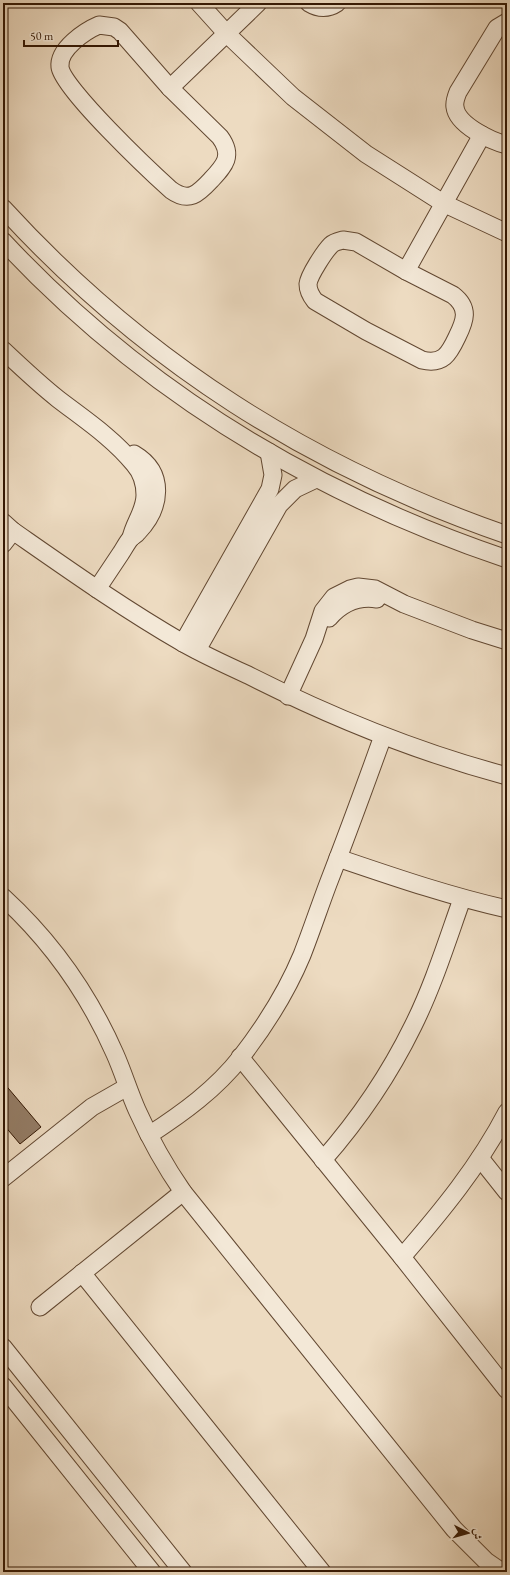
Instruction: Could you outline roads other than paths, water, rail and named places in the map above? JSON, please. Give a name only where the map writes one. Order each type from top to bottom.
[{"type":"street","points":[[200,3],[227,34],[293,97],[366,154],[443,203],[507,233]]},
{"type":"street","points":[[170,88],[258,3]]},
{"type":"street","points":[[309,3],[322,8],[329,7],[337,3]]},
{"type":"street","points":[[507,22],[497,28],[455,99],[455,108],[458,116],[463,122],[482,135],[507,145]]},
{"type":"street","points":[[100,25],[114,27],[120,31],[170,88],[220,137],[225,143],[227,150],[227,157],[221,170],[199,193],[192,196],[184,197],[177,195],[124,144],[65,79],[61,72],[60,58],[68,47],[93,28],[100,25]]},
{"type":"street","points":[[406,271],[482,135]]},
{"type":"street","points":[[3,208],[62,268],[115,316],[166,357],[220,395],[319,455],[365,478],[411,499],[507,535]]},
{"type":"street","points":[[343,240],[356,242],[406,271],[453,295],[463,305],[465,312],[462,326],[450,352],[444,358],[437,361],[430,362],[422,360],[366,331],[315,301],[308,289],[310,275],[330,246],[343,240]]},
{"type":"street","points":[[3,241],[76,312],[129,357],[184,399],[227,428],[316,479],[395,516],[507,559]]},
{"type":"street","points":[[3,350],[47,390],[114,443],[134,464],[138,471],[144,487],[144,503],[131,538],[97,589]]},
{"type":"street","points":[[243,554],[270,490],[273,475],[269,452]]},
{"type":"street","points":[[190,646],[243,554],[284,499],[295,489],[316,479]]},
{"type":"street","points":[[3,544],[8,526],[97,589],[190,646],[288,696],[383,736],[458,763],[507,776]]},
{"type":"street","points":[[288,696],[314,639],[323,611],[334,597],[350,589],[358,587],[375,589],[404,604],[472,630],[507,641]]},
{"type":"street","points":[[149,1135],[200,1098],[221,1079],[264,1026],[284,992],[301,956],[383,736]]},
{"type":"street","points":[[338,858],[400,880],[462,899],[507,909]]},
{"type":"street","points":[[3,897],[49,946],[74,980],[96,1016],[115,1054],[149,1135],[170,1174],[183,1192],[454,1529],[482,1557],[502,1572]]},
{"type":"street","points":[[323,1160],[346,1134],[365,1108],[398,1054],[426,996],[462,899]]},
{"type":"street","points":[[240,1057],[402,1257],[507,1390]]},
{"type":"street","points":[[4,1177],[92,1108],[128,1087]]},
{"type":"street","points":[[402,1257],[444,1209],[480,1158],[507,1112]]},
{"type":"street","points":[[480,1158],[507,1192]]},
{"type":"street","points":[[40,1307],[183,1192]]},
{"type":"street","points":[[82,1273],[322,1572]]},
{"type":"street","points":[[3,1347],[183,1572]]},
{"type":"street","points":[[3,1386],[152,1572]]},
{"type":"street","points":[[70,1470],[78,1466],[86,1468],[110,1496],[124,1506],[133,1509]]}]
